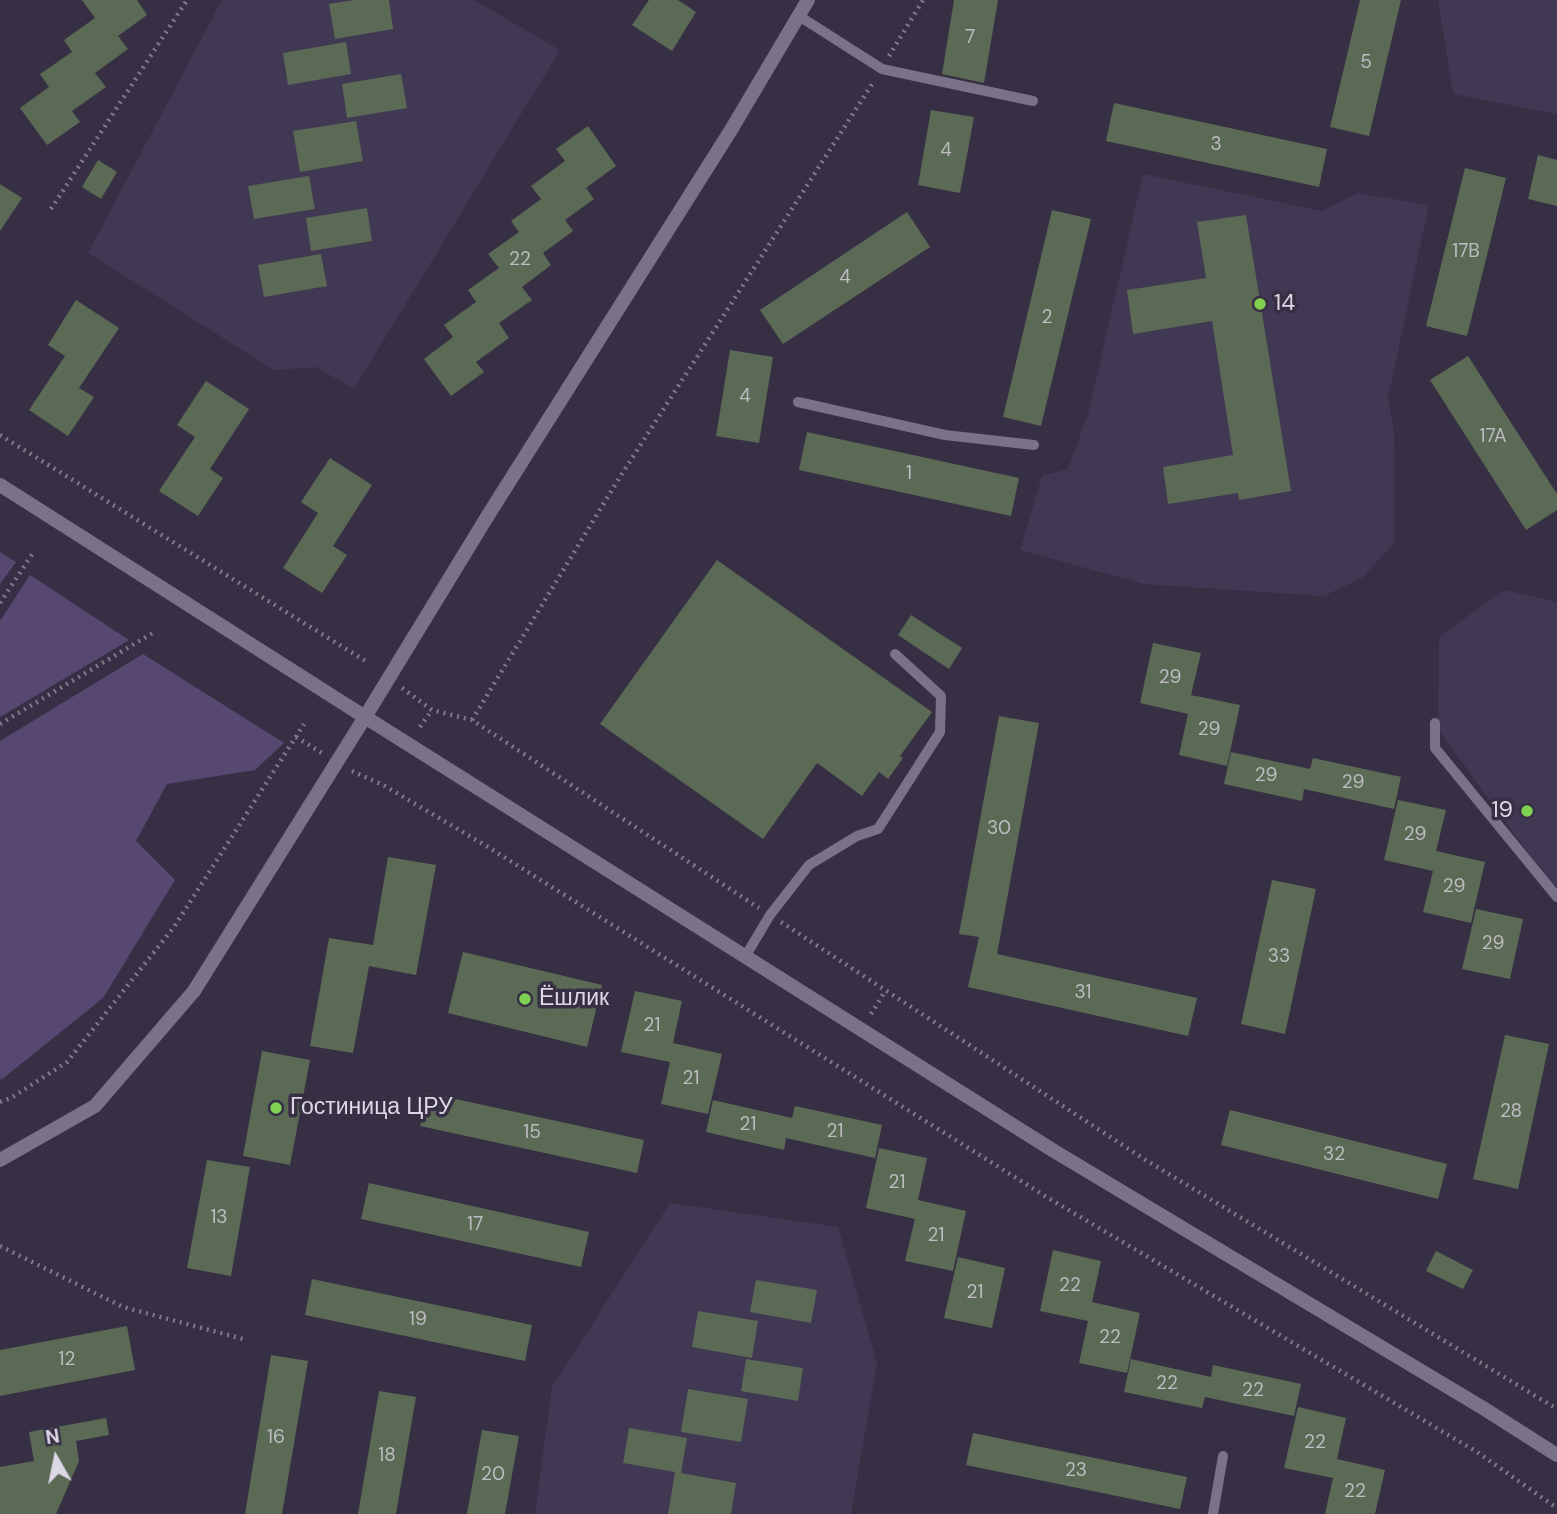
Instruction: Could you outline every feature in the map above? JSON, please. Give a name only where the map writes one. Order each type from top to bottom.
[{"type":"street","points":[[0,1160],[94,1105],[194,990],[731,130],[808,0]]},
{"type":"street","points":[[0,485],[1064,1157],[1557,1455]]},
{"type":"lane","points":[[799,16],[882,69],[1033,101]]},
{"type":"lane","points":[[798,402],[945,435],[1034,445]]},
{"type":"lane","points":[[745,957],[770,915],[809,865],[857,836],[878,829],[940,732],[941,696],[895,654]]},
{"type":"lane","points":[[1435,723],[1435,748],[1557,897]]},
{"type":"lane","points":[[1213,1514],[1223,1456]]},
{"type":"path","points":[[51,209],[187,0]]},
{"type":"path","points":[[472,720],[618,480],[882,69],[923,0]]},
{"type":"path","points":[[0,435],[367,662]]},
{"type":"path","points":[[0,603],[33,553]]},
{"type":"path","points":[[0,724],[156,631]]},
{"type":"path","points":[[401,688],[432,710],[472,720],[1144,1159],[1557,1409]]},
{"type":"path","points":[[420,727],[432,710]]},
{"type":"path","points":[[0,1102],[11,1098],[67,1062],[174,927],[304,724]]},
{"type":"path","points":[[296,737],[322,752]]},
{"type":"path","points":[[349,769],[385,786],[488,846],[1045,1196],[1477,1452],[1557,1508]]},
{"type":"path","points":[[871,1014],[886,991]]},
{"type":"path","points":[[836,1065],[842,1056]]},
{"type":"path","points":[[0,1246],[123,1307],[247,1340]]},
{"type":"shaded area","points":[[222,0],[474,0],[560,50],[354,389],[316,367],[274,370],[88,253]]},
{"type":"shaded area","points":[[1438,0],[1557,0],[1557,114],[1453,94]]},
{"type":"shaded area","name":"14","points":[[1143,174],[1322,211],[1358,193],[1429,205],[1388,398],[1394,433],[1395,542],[1363,577],[1324,596],[1144,584],[1020,550],[1042,476],[1068,469],[1088,414]]},
{"type":"shaded area","points":[[0,552],[16,562],[0,584]]},
{"type":"shaded area","points":[[30,575],[129,640],[0,717],[0,621]]},
{"type":"shaded area","name":"19","points":[[1504,590],[1557,602],[1557,893],[1438,729],[1439,637]]},
{"type":"shaded area","points":[[143,654],[284,743],[255,770],[167,784],[136,841],[175,880],[103,998],[1,1080],[0,741]]},
{"type":"shaded area","points":[[670,1203],[838,1227],[877,1363],[851,1514],[535,1514],[552,1387]]},
{"type":"building","points":[[82,0],[137,0],[147,15],[118,36],[128,49],[95,73],[106,87],[72,111],[80,122],[47,145],[20,108],[49,87],[40,74],[72,52],[64,40],[95,18]]},
{"type":"building","points":[[354,0],[389,0],[393,29],[335,39],[329,4]]},
{"type":"building","points":[[649,0],[678,0],[696,12],[672,51],[632,25]]},
{"type":"building","points":[[954,0],[998,0],[984,83],[942,74]]},
{"type":"building","points":[[1360,0],[1401,0],[1369,136],[1330,127]]},
{"type":"building","points":[[346,42],[351,74],[288,85],[283,53]]},
{"type":"building","points":[[401,74],[407,108],[347,118],[342,84]]},
{"type":"building","points":[[1114,103],[1327,149],[1319,187],[1106,141]]},
{"type":"building","points":[[931,110],[974,117],[960,193],[918,185]]},
{"type":"building","points":[[356,121],[363,161],[300,172],[293,131]]},
{"type":"building","points":[[588,126],[616,166],[586,188],[594,199],[565,220],[573,231],[543,253],[551,265],[522,287],[532,300],[499,323],[509,338],[476,362],[484,372],[451,396],[424,359],[453,337],[444,325],[476,302],[468,290],[499,268],[488,254],[519,232],[511,221],[541,199],[531,186],[565,161],[556,149]]},
{"type":"building","points":[[1538,155],[1557,160],[1557,206],[1528,199]]},
{"type":"building","points":[[98,160],[117,172],[101,199],[82,187]]},
{"type":"building","points":[[1465,168],[1506,178],[1467,336],[1426,326]]},
{"type":"building","points":[[309,176],[315,209],[254,219],[248,186]]},
{"type":"building","points":[[0,184],[22,198],[0,231]]},
{"type":"building","points":[[367,208],[372,241],[311,251],[306,218]]},
{"type":"building","points":[[1052,210],[1091,219],[1041,426],[1003,417]]},
{"type":"building","points":[[907,212],[930,247],[783,344],[760,310]]},
{"type":"building","points":[[1246,215],[1291,491],[1239,500],[1238,493],[1168,504],[1163,467],[1233,455],[1212,321],[1133,334],[1127,290],[1206,278],[1197,222]]},
{"type":"building","points":[[321,254],[327,286],[264,297],[258,265]]},
{"type":"building","points":[[76,300],[119,328],[79,388],[94,397],[68,436],[29,410],[65,356],[48,345]]},
{"type":"building","points":[[730,350],[773,357],[759,443],[716,436]]},
{"type":"building","points":[[1468,356],[1557,494],[1557,510],[1526,530],[1430,380]]},
{"type":"building","points":[[206,381],[249,409],[210,469],[223,478],[198,516],[159,491],[195,437],[177,425]]},
{"type":"building","points":[[807,432],[1019,478],[1011,516],[799,470]]},
{"type":"building","points":[[330,458],[372,485],[333,546],[347,555],[322,593],[283,568],[318,513],[301,502]]},
{"type":"building","points":[[717,560],[932,712],[900,756],[903,758],[888,779],[879,772],[862,796],[817,763],[763,839],[600,724]]},
{"type":"building","points":[[911,615],[962,648],[949,669],[898,635]]},
{"type":"building","points":[[1153,643],[1201,653],[1191,695],[1240,705],[1227,766],[1179,755],[1188,714],[1140,703]]},
{"type":"building","points":[[999,716],[1039,723],[997,954],[1197,998],[1188,1036],[968,987],[979,937],[959,934]]},
{"type":"building","points":[[1231,752],[1310,769],[1313,758],[1401,777],[1394,809],[1304,789],[1302,801],[1224,784]]},
{"type":"building","points":[[1398,800],[1446,810],[1436,851],[1485,862],[1471,923],[1423,912],[1433,871],[1384,860]]},
{"type":"building","points":[[388,857],[436,865],[416,975],[369,966],[353,1053],[310,1046],[329,938],[373,945]]},
{"type":"building","points":[[1272,880],[1316,889],[1285,1034],[1241,1024]]},
{"type":"building","points":[[1476,909],[1523,919],[1510,979],[1462,969]]},
{"type":"building","name":"Ёшлик","points":[[463,952],[602,985],[587,1047],[448,1013]]},
{"type":"building","points":[[635,991],[682,1001],[673,1043],[722,1054],[708,1114],[661,1104],[670,1062],[621,1052]]},
{"type":"building","points":[[1505,1035],[1549,1044],[1518,1189],[1473,1179]]},
{"type":"building","name":"Гостиница ЦРУ","points":[[262,1051],[310,1060],[290,1165],[243,1156]]},
{"type":"building","points":[[428,1093],[644,1140],[637,1173],[420,1126]]},
{"type":"building","points":[[713,1100],[792,1118],[795,1106],[882,1125],[875,1158],[786,1138],[784,1150],[706,1132]]},
{"type":"building","points":[[1230,1110],[1447,1164],[1438,1199],[1221,1145]]},
{"type":"building","points":[[879,1148],[927,1158],[918,1200],[966,1211],[953,1271],[905,1261],[915,1219],[866,1208]]},
{"type":"building","points":[[207,1160],[250,1167],[231,1276],[187,1268]]},
{"type":"building","points":[[369,1183],[589,1232],[581,1267],[361,1219]]},
{"type":"building","points":[[1053,1250],[1101,1261],[1092,1302],[1140,1313],[1127,1373],[1079,1363],[1088,1321],[1040,1311]]},
{"type":"building","points":[[1436,1251],[1473,1270],[1463,1289],[1426,1271]]},
{"type":"building","points":[[958,1257],[1005,1268],[992,1328],[944,1318]]},
{"type":"building","points":[[312,1279],[532,1325],[525,1361],[305,1315]]},
{"type":"building","points":[[756,1280],[817,1290],[811,1323],[750,1312]]},
{"type":"building","points":[[698,1311],[758,1321],[752,1358],[692,1347]]},
{"type":"building","points":[[127,1326],[135,1370],[0,1396],[0,1350]]},
{"type":"building","points":[[271,1355],[308,1361],[282,1514],[245,1514]]},
{"type":"building","points":[[746,1359],[803,1368],[798,1401],[741,1391]]},
{"type":"building","points":[[1131,1359],[1211,1377],[1213,1365],[1301,1384],[1294,1416],[1205,1397],[1202,1408],[1124,1392]]},
{"type":"building","points":[[688,1389],[748,1399],[741,1442],[681,1432]]},
{"type":"building","points":[[379,1391],[416,1397],[396,1514],[358,1514]]},
{"type":"building","points":[[1298,1407],[1346,1418],[1337,1459],[1385,1470],[1375,1514],[1325,1514],[1333,1478],[1284,1468]]},
{"type":"building","points":[[106,1418],[109,1435],[76,1441],[79,1461],[56,1514],[0,1514],[0,1467],[34,1461],[29,1432]]},
{"type":"building","points":[[629,1428],[687,1438],[681,1473],[623,1463]]},
{"type":"building","points":[[482,1430],[519,1436],[505,1514],[467,1514]]},
{"type":"building","points":[[973,1433],[1187,1477],[1180,1509],[966,1465]]},
{"type":"building","points":[[675,1472],[736,1483],[731,1514],[668,1514]]},
{"type":"place","name":"14","points":[[1260,304]]},
{"type":"place","name":"19","points":[[1527,811]]},
{"type":"place","name":"Ёшлик","points":[[525,999]]},
{"type":"place","name":"Гостиница ЦРУ","points":[[276,1108]]}]
